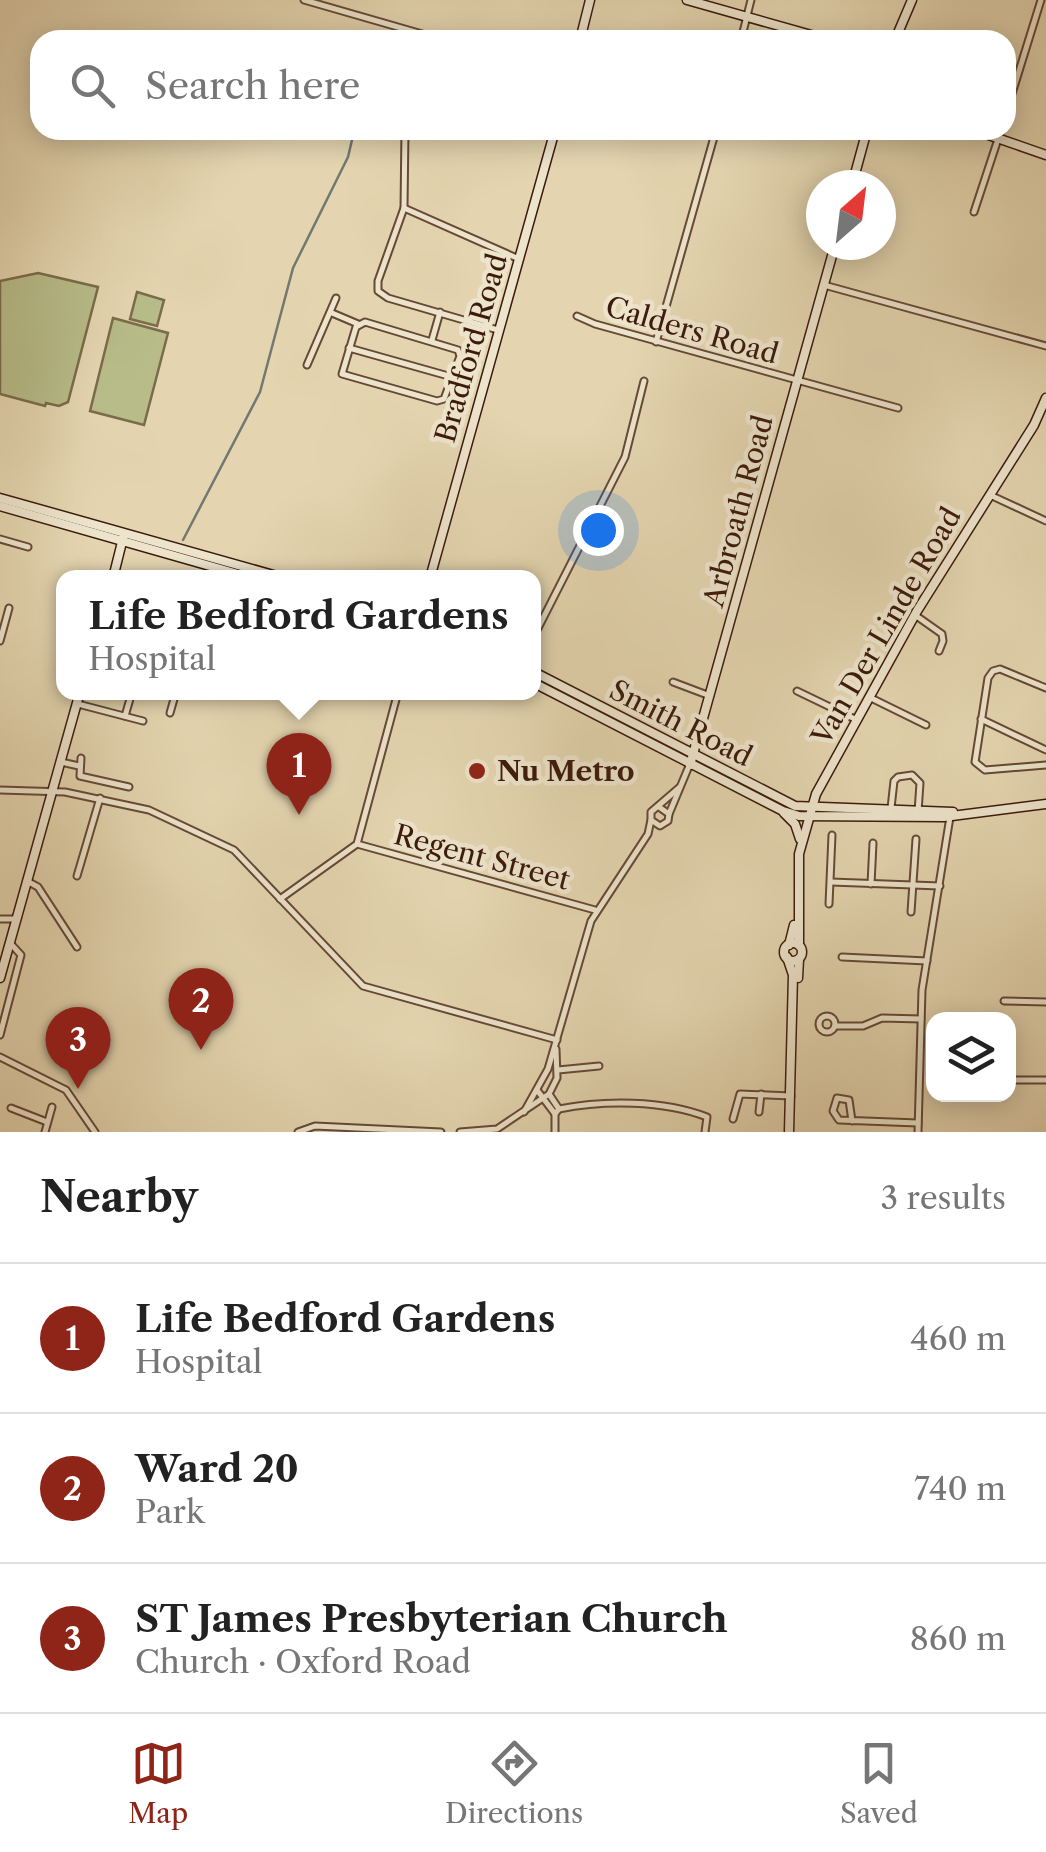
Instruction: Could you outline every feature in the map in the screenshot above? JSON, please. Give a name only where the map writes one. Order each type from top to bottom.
[{"type":"main road","points":[[687,0],[792,30]]},
{"type":"main road","points":[[899,30],[912,0]]},
{"type":"main road","points":[[582,30],[589,2]]},
{"type":"main road","name":"Bradford Road","points":[[432,570],[552,140]]},
{"type":"main road","points":[[856,170],[864,140]]},
{"type":"main road","points":[[1010,140],[1046,156]]},
{"type":"main road","name":"Arbroath Road","points":[[690,764],[831,260]]},
{"type":"main road","name":"Van Der Linde Road","points":[[789,945],[802,839],[817,792],[915,615],[1034,424],[1046,398]]},
{"type":"main road","points":[[0,498],[227,570]]},
{"type":"main road","points":[[0,506],[253,570]]},
{"type":"main road","points":[[115,570],[124,537]]},
{"type":"main road","name":"Smith Road","points":[[541,676],[809,812]]},
{"type":"main road","name":"Smith Road","points":[[541,687],[772,806],[809,812]]},
{"type":"main road","points":[[0,978],[78,700]]},
{"type":"main road","points":[[783,801],[805,802],[817,792],[828,812]]},
{"type":"main road","points":[[809,812],[953,813],[1046,804]]},
{"type":"main road","points":[[772,806],[792,820],[802,839],[828,812]]},
{"type":"main road","name":"Van Der Linde Road","points":[[798,890],[799,945]]},
{"type":"main road","points":[[789,1132],[793,975],[785,952],[789,945],[799,945],[802,952],[791,1082]]},
{"type":"main road","points":[[787,957],[799,959]]},
{"type":"street","points":[[304,0],[400,30]]},
{"type":"street","points":[[744,30],[751,0]]},
{"type":"street","points":[[1016,81],[1041,0]]},
{"type":"street","points":[[405,140],[404,208],[378,290],[388,298],[499,330]]},
{"type":"street","points":[[656,342],[713,140]]},
{"type":"street","points":[[974,212],[997,140]]},
{"type":"street","points":[[404,208],[519,259]]},
{"type":"street","points":[[824,285],[1046,346]]},
{"type":"street","points":[[307,365],[336,298]]},
{"type":"street","points":[[432,340],[440,312]]},
{"type":"street","points":[[332,313],[358,324],[364,322],[456,348],[460,353],[446,396],[440,402],[350,378],[342,372],[358,324]]},
{"type":"street","name":"Calders Road","points":[[577,316],[656,342],[898,408]]},
{"type":"street","points":[[349,348],[452,378]]},
{"type":"street","points":[[541,622],[625,457],[644,381]]},
{"type":"street","points":[[989,494],[1046,521]]},
{"type":"street","points":[[0,539],[28,547]]},
{"type":"street","points":[[1,636],[9,608]]},
{"type":"street","points":[[915,615],[942,634],[944,641],[938,652]]},
{"type":"street","points":[[981,719],[1045,750],[1043,765],[978,768],[974,758],[988,678],[996,670],[1005,670],[1046,688]]},
{"type":"street","points":[[674,682],[710,696]]},
{"type":"street","points":[[797,691],[856,720]]},
{"type":"street","points":[[870,697],[926,725]]},
{"type":"street","points":[[125,716],[130,700]]},
{"type":"street","points":[[170,713],[174,700]]},
{"type":"street","points":[[280,898],[357,844],[396,700]]},
{"type":"street","points":[[77,703],[143,721]]},
{"type":"street","points":[[81,758],[81,777],[129,787]]},
{"type":"street","points":[[60,762],[79,766]]},
{"type":"street","name":"Arbroath Road","points":[[670,814],[690,764]]},
{"type":"street","points":[[891,813],[894,781],[901,776],[912,776],[920,782],[917,813]]},
{"type":"street","name":"Arbroath Road","points":[[659,806],[680,786]]},
{"type":"street","points":[[0,790],[53,791],[142,808],[228,847],[362,986],[556,1042]]},
{"type":"street","points":[[78,876],[100,798]]},
{"type":"street","points":[[524,1112],[548,1069],[596,910],[648,834],[652,812],[659,806],[670,814],[668,821],[648,834]]},
{"type":"street","points":[[918,1132],[922,1079],[920,1019],[953,813]]},
{"type":"street","points":[[652,820],[660,826]]},
{"type":"street","points":[[829,904],[832,835]]},
{"type":"street","points":[[911,912],[916,840]]},
{"type":"street","points":[[871,884],[873,843]]},
{"type":"street","name":"Regent Street","points":[[357,844],[596,910]]},
{"type":"street","points":[[27,882],[38,887],[77,947]]},
{"type":"street","points":[[831,882],[940,886]]},
{"type":"street","points":[[0,919],[16,919]]},
{"type":"street","points":[[0,1035],[21,955],[10,942]]},
{"type":"street","points":[[842,956],[927,960]]},
{"type":"street","points":[[1004,1001],[1046,1002]]},
{"type":"street","points":[[835,1026],[860,1027],[882,1018],[920,1019]]},
{"type":"street","points":[[460,1132],[497,1130],[546,1096],[556,1082],[556,1042]]},
{"type":"street","points":[[0,1057],[66,1090],[95,1132]]},
{"type":"street","points":[[548,1069],[600,1066]]},
{"type":"street","points":[[1016,1080],[1046,1080]]},
{"type":"street","points":[[537,1090],[557,1112],[555,1132]]},
{"type":"street","points":[[733,1119],[736,1098],[744,1093],[791,1096]]},
{"type":"street","points":[[759,1112],[760,1094]]},
{"type":"street","points":[[852,1121],[850,1101],[836,1098],[835,1118],[852,1121],[918,1123]]},
{"type":"street","points":[[557,1112],[618,1104],[666,1108],[707,1117],[705,1132]]},
{"type":"street","points":[[44,1132],[52,1107]]},
{"type":"street","points":[[12,1108],[48,1122]]},
{"type":"street","points":[[298,1132],[315,1126],[442,1132]]},
{"type":"green space","points":[[38,273],[98,287],[68,402],[59,406],[0,394],[0,281]]},
{"type":"green space","points":[[137,292],[164,300],[157,326],[130,319]]},
{"type":"green space","points":[[113,318],[168,333],[144,425],[90,411]]},
{"type":"waterway","points":[[183,540],[260,392],[293,268],[348,157],[352,140]]},
{"type":"place","name":"Nu Metro","points":[[477,771]]},
{"type":"place","name":"Life Bedford Gardens","points":[[299,815]]},
{"type":"place","name":"Ward 20","points":[[201,1050]]},
{"type":"place","name":"ST James Presbyterian Church","points":[[78,1089]]}]
